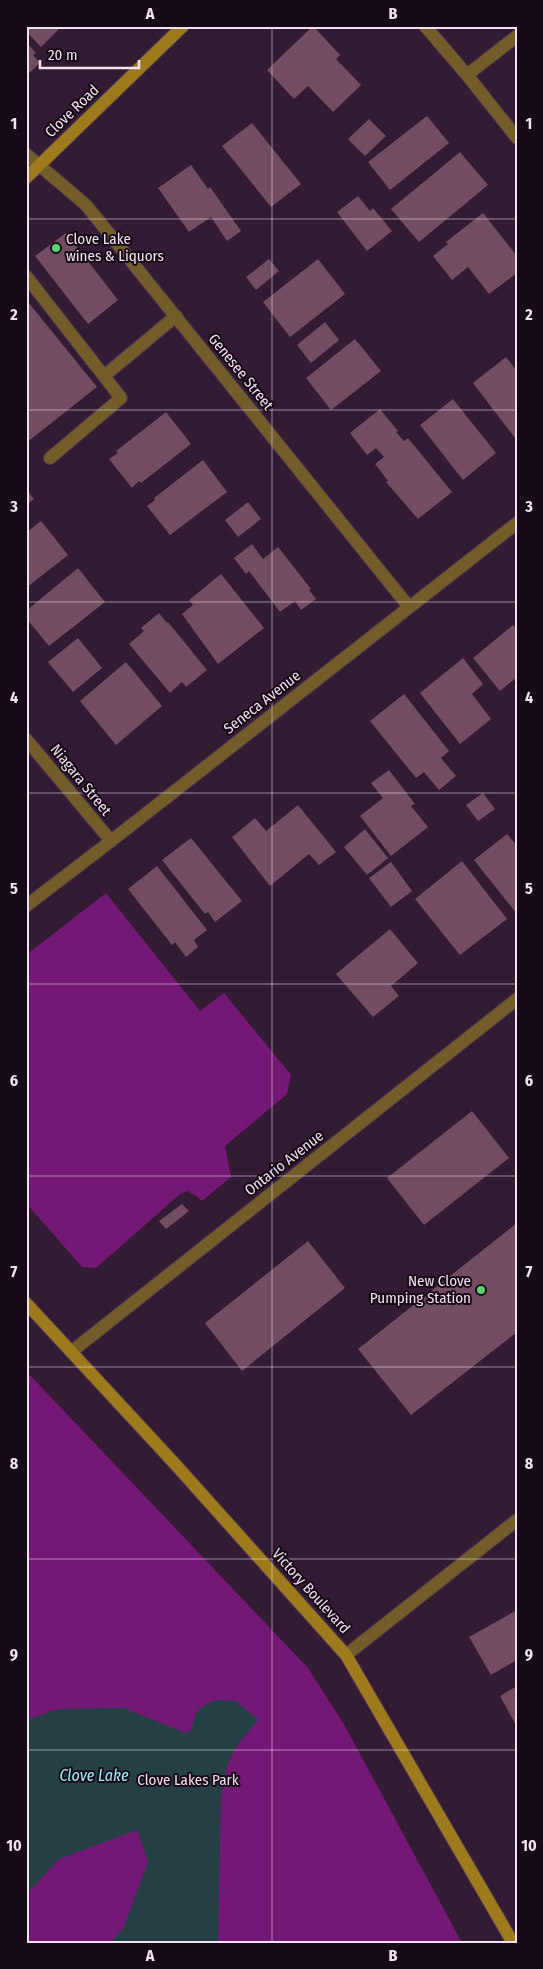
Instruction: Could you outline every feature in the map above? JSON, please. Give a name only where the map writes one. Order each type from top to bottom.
[{"type":"main road","name":"Clove Road","points":[[26,178],[184,26]]},
{"type":"main road","name":"Victory Boulevard","points":[[26,1303],[176,1464],[346,1655],[513,1943]]},
{"type":"street","points":[[425,26],[517,138]]},
{"type":"street","points":[[467,75],[517,36]]},
{"type":"street","name":"Genesee Street","points":[[26,154],[86,205],[409,607]]},
{"type":"street","points":[[26,276],[121,398],[50,458]]},
{"type":"street","points":[[104,376],[176,316]]},
{"type":"street","name":"Seneca Avenue","points":[[26,906],[111,842],[517,522]]},
{"type":"street","name":"Niagara Street","points":[[26,739],[111,842]]},
{"type":"street","name":"Ontario Avenue","points":[[71,1352],[517,999]]},
{"type":"street","points":[[346,1655],[517,1520]]},
{"type":"green space","points":[[106,893],[200,1011],[224,993],[291,1075],[287,1094],[225,1146],[231,1177],[202,1201],[187,1191],[180,1194],[96,1268],[82,1267],[26,1203],[26,955]]},
{"type":"green space","name":"Clove Lakes Park","points":[[26,1371],[308,1668],[345,1726],[462,1943],[26,1943]]},
{"type":"water","name":"Clove Lake","points":[[216,1700],[236,1701],[258,1720],[237,1745],[227,1766],[221,1796],[218,1943],[110,1943],[123,1929],[148,1861],[137,1830],[59,1859],[26,1895],[26,1720],[58,1709],[124,1708],[186,1733],[192,1729],[196,1713]]},
{"type":"building","points":[[26,26],[62,26],[41,47],[26,31]]},
{"type":"building","points":[[313,26],[340,55],[336,59],[361,85],[333,112],[308,86],[294,99],[267,70]]},
{"type":"building","points":[[26,42],[36,53],[33,55],[40,63],[26,76]]},
{"type":"building","points":[[427,116],[449,143],[390,190],[368,162]]},
{"type":"building","points":[[369,119],[386,136],[365,156],[348,139]]},
{"type":"building","points":[[252,123],[301,184],[271,207],[222,146]]},
{"type":"building","points":[[460,152],[488,185],[419,242],[391,209]]},
{"type":"building","points":[[191,165],[208,189],[210,187],[241,231],[227,241],[211,217],[189,232],[158,188]]},
{"type":"building","points":[[358,196],[370,211],[373,208],[392,231],[367,251],[337,212]]},
{"type":"building","points":[[483,213],[517,256],[517,273],[489,294],[468,267],[452,280],[433,256],[448,244],[446,242]]},
{"type":"building","points":[[66,233],[118,300],[88,324],[35,256]]},
{"type":"building","points":[[269,259],[279,271],[256,290],[246,277]]},
{"type":"building","points":[[318,259],[345,294],[290,337],[263,302]]},
{"type":"building","points":[[28,302],[97,387],[26,443],[26,303]]},
{"type":"building","points":[[325,322],[339,340],[311,363],[297,345]]},
{"type":"building","points":[[355,339],[381,371],[331,410],[306,378]]},
{"type":"building","points":[[506,357],[517,371],[517,436],[515,438],[473,383]]},
{"type":"building","points":[[453,399],[496,453],[463,480],[420,425]]},
{"type":"building","points":[[380,409],[398,431],[396,432],[404,441],[408,438],[452,492],[418,519],[386,482],[388,481],[375,464],[384,457],[376,448],[367,455],[350,433]]},
{"type":"building","points":[[166,412],[191,444],[132,488],[109,459],[118,453],[116,451]]},
{"type":"building","points":[[203,460],[227,492],[170,535],[147,506],[155,500],[154,498]]},
{"type":"building","points":[[26,489],[34,499],[26,505]]},
{"type":"building","points":[[248,502],[261,519],[238,537],[225,520]]},
{"type":"building","points":[[41,521],[68,555],[26,588],[26,533]]},
{"type":"building","points":[[252,544],[263,559],[278,547],[311,589],[309,590],[316,599],[301,610],[295,601],[280,612],[249,571],[246,574],[234,558]]},
{"type":"building","points":[[78,568],[105,602],[49,646],[26,618],[26,611]]},
{"type":"building","points":[[221,574],[264,628],[218,664],[182,614],[193,605],[189,600]]},
{"type":"building","points":[[159,613],[207,670],[186,687],[182,682],[170,693],[129,644],[144,631],[141,628]]},
{"type":"building","points":[[513,625],[517,629],[517,677],[500,691],[473,658]]},
{"type":"building","points":[[78,638],[102,668],[73,692],[48,662]]},
{"type":"building","points":[[463,658],[483,684],[472,694],[491,719],[460,744],[420,693]]},
{"type":"building","points":[[126,662],[162,706],[116,745],[80,701]]},
{"type":"building","points":[[404,694],[449,751],[441,758],[456,776],[439,790],[424,772],[416,778],[370,721]]},
{"type":"building","points":[[389,770],[415,804],[411,806],[428,827],[391,856],[360,816],[383,798],[371,783]]},
{"type":"building","points":[[483,793],[495,809],[478,821],[466,805]]},
{"type":"building","points":[[298,805],[336,852],[319,865],[309,854],[270,886],[232,837],[255,818],[266,831]]},
{"type":"building","points":[[365,829],[388,858],[367,875],[344,847]]},
{"type":"building","points":[[507,834],[517,846],[517,914],[474,860]]},
{"type":"building","points":[[191,838],[242,901],[215,922],[208,912],[205,914],[162,860]]},
{"type":"building","points":[[462,861],[507,919],[460,955],[415,899]]},
{"type":"building","points":[[391,862],[412,891],[391,907],[369,878]]},
{"type":"building","points":[[157,866],[207,930],[194,940],[198,947],[186,957],[175,942],[172,945],[128,889]]},
{"type":"building","points":[[390,929],[418,963],[391,986],[399,996],[373,1017],[336,974]]},
{"type":"building","points":[[472,1111],[509,1158],[424,1225],[387,1178]]},
{"type":"building","points":[[182,1204],[189,1211],[166,1229],[159,1221]]},
{"type":"building","points":[[517,1223],[517,1332],[411,1415],[358,1349]]},
{"type":"building","points":[[308,1241],[345,1288],[242,1371],[205,1323]]},
{"type":"building","points":[[517,1610],[517,1660],[491,1675],[469,1637]]},
{"type":"building","points":[[517,1686],[517,1727],[500,1696]]},
{"type":"place","name":"Clove Lake wines & Liquors","points":[[56,248]]},
{"type":"place","name":"New Clove Pumping Station","points":[[481,1290]]}]
